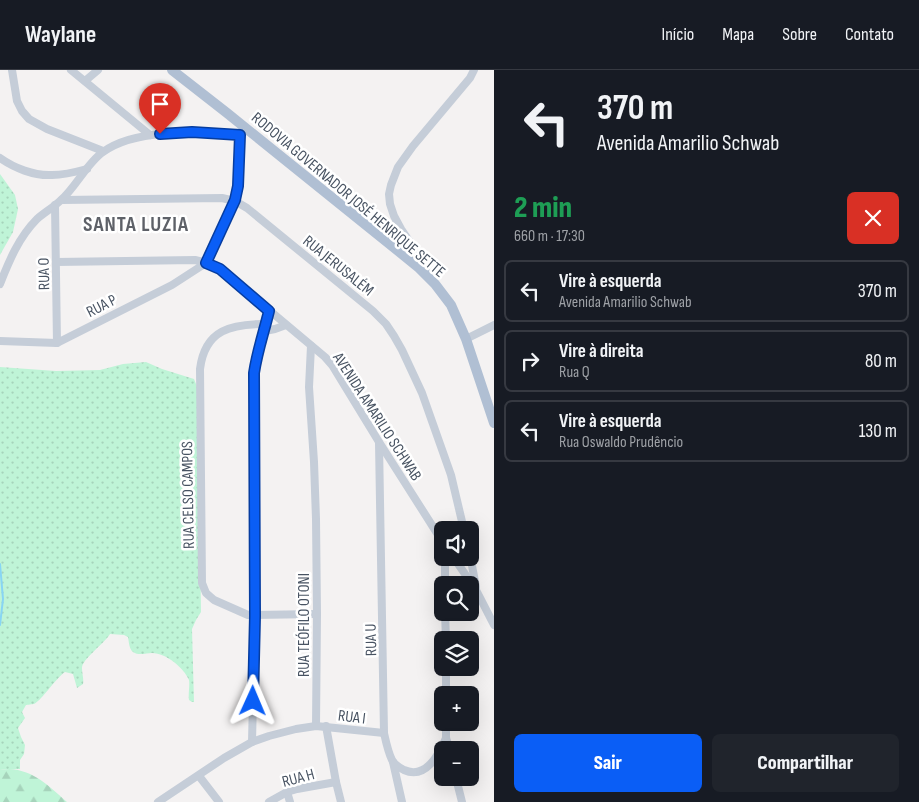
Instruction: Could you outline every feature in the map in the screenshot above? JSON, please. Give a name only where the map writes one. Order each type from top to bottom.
[{"type":"main road","name":"RODOVIA GOVERNADOR JOSÉ HENRIQUE SETTE","points":[[172,70],[244,132],[389,243],[436,284],[451,306],[466,339],[494,423]]},
{"type":"street","points":[[12,70],[17,101],[29,119],[47,129],[103,151]]},
{"type":"street","points":[[71,70],[150,135]]},
{"type":"street","points":[[85,81],[98,70]]},
{"type":"street","points":[[428,276],[424,263],[394,216],[390,204],[390,185],[405,156],[470,78],[474,70]]},
{"type":"street","points":[[0,284],[22,237],[38,219],[58,203],[103,151],[150,135],[192,132],[244,132],[235,200],[206,263]]},
{"type":"street","points":[[0,158],[26,171],[50,176],[87,169]]},
{"type":"street","points":[[58,203],[222,198],[235,200]]},
{"type":"street","name":"RUA JERUSALÉM","points":[[235,200],[373,311],[386,324],[402,350],[422,393],[451,475],[462,521]]},
{"type":"street","name":"RUA O","points":[[57,344],[56,262],[58,203]]},
{"type":"street","name":"AVENIDA AMARILIO SCHWAB","points":[[56,262],[196,260],[220,269],[325,356],[340,376],[434,528]]},
{"type":"street","name":"RUA P","points":[[57,344],[172,285],[206,263]]},
{"type":"street","points":[[252,742],[255,616],[254,373],[269,311]]},
{"type":"street","name":"RUA CELSO CAMPOS","points":[[286,325],[276,329],[238,325],[223,331],[207,347],[200,362],[202,583],[206,593],[214,600],[248,615],[317,614]]},
{"type":"street","points":[[466,339],[494,325]]},
{"type":"street","points":[[0,341],[57,344]]},
{"type":"street","name":"RUA TEÓFILO OTONI","points":[[312,346],[309,387],[314,462],[317,614],[316,726]]},
{"type":"street","name":"RUA U","points":[[379,442],[384,733],[402,802]]},
{"type":"street","points":[[479,596],[494,625]]},
{"type":"street","points":[[158,802],[224,758],[252,742],[287,731],[316,726]]},
{"type":"street","name":"RUA I","points":[[316,726],[384,733]]},
{"type":"street","points":[[326,726],[341,802]]},
{"type":"street","points":[[446,731],[447,741]]},
{"type":"street","points":[[393,762],[406,771],[418,772],[425,769],[439,753],[446,738]]},
{"type":"street","points":[[199,776],[219,802]]},
{"type":"street","name":"RUA H","points":[[269,802],[297,789],[336,782]]},
{"type":"street","points":[[458,786],[462,802]]},
{"type":"street","points":[[287,792],[290,802]]},
{"type":"green space","points":[[0,174],[15,195],[18,209],[13,232],[0,255]]},
{"type":"green space","points":[[146,362],[194,379],[198,389],[201,612],[192,629],[194,702],[189,700],[189,680],[187,675],[174,662],[157,654],[135,653],[129,645],[128,637],[110,634],[83,664],[83,684],[77,688],[73,674],[65,672],[37,702],[26,705],[22,712],[25,718],[18,728],[25,745],[24,754],[20,760],[20,769],[0,770],[0,367],[56,371],[100,370],[123,364]]},
{"type":"green space","points":[[9,769],[26,772],[34,776],[48,785],[67,802],[0,802],[0,770]]},
{"type":"waterway","points":[[0,564],[3,599],[0,625]]},
{"type":"district","name":"SANTA LUZIA","points":[[136,224]]},
{"type":"route","points":[[160,134],[192,132],[240,135],[238,186],[235,200],[206,263],[220,269],[269,311],[254,373],[255,616],[253,701]]}]
